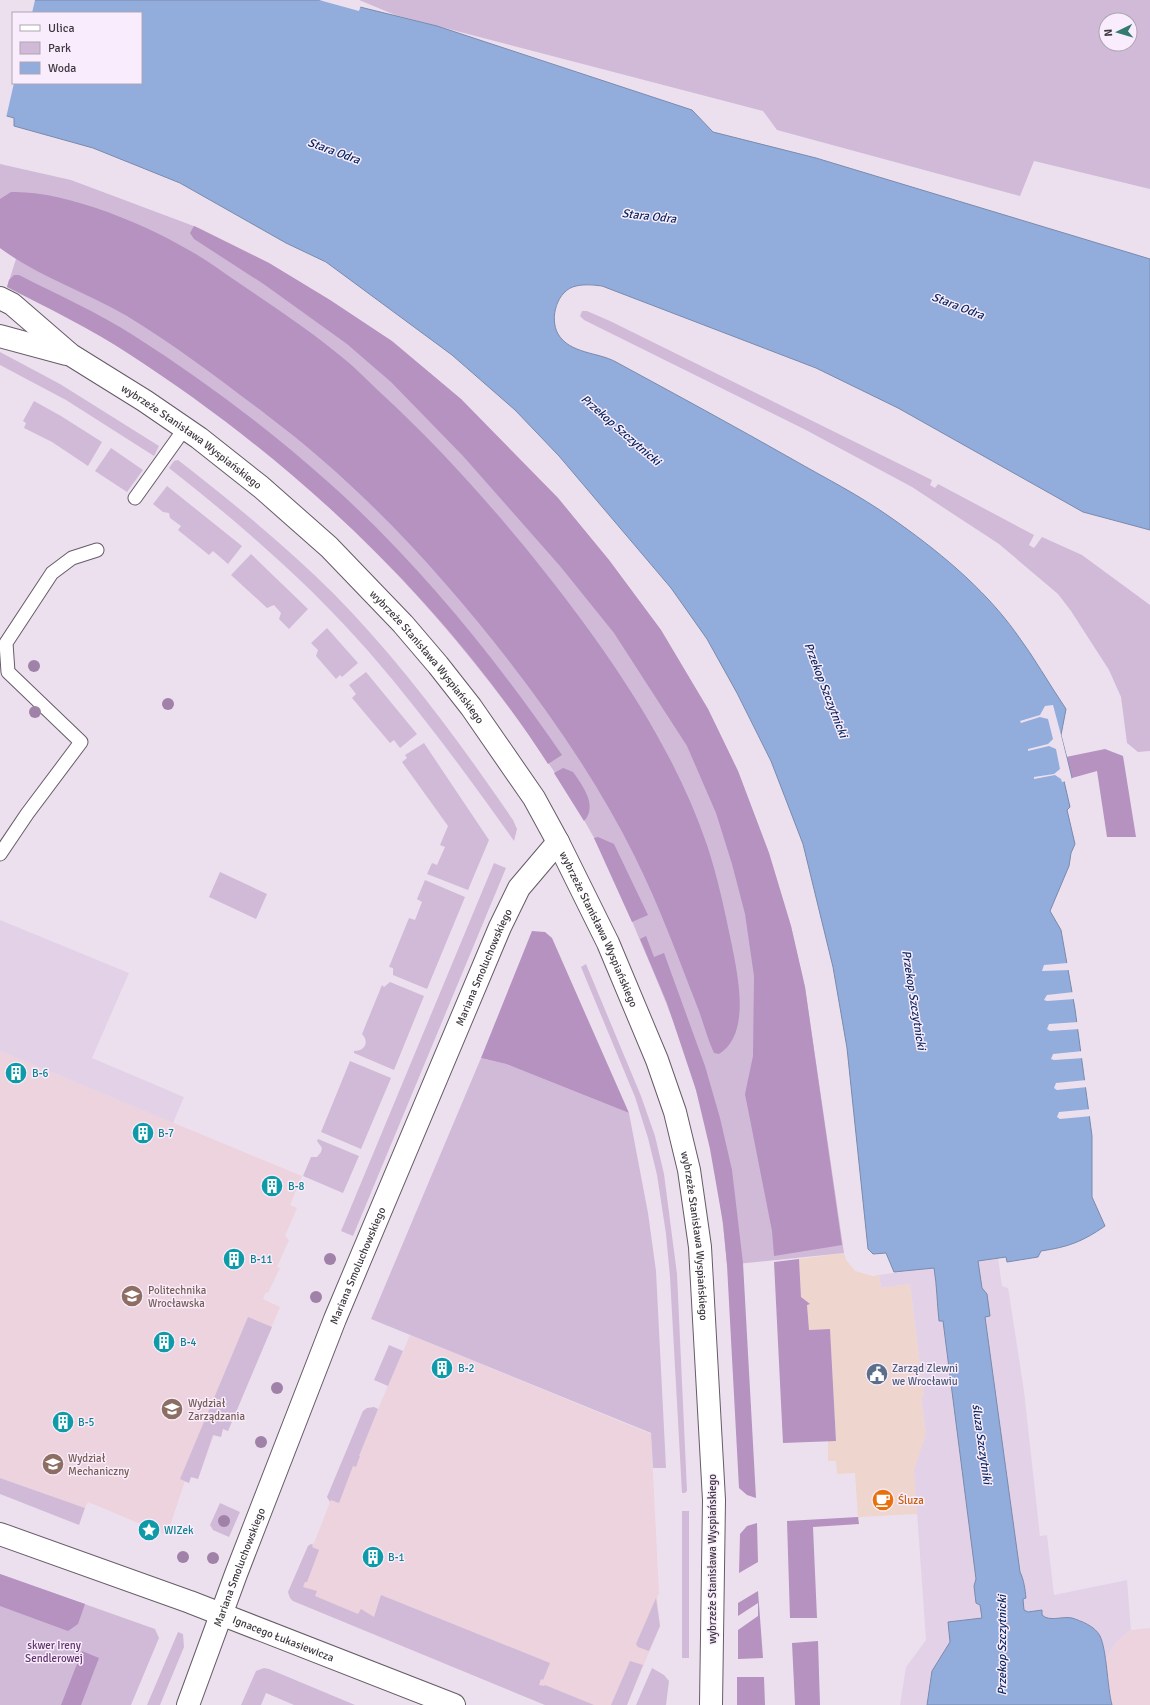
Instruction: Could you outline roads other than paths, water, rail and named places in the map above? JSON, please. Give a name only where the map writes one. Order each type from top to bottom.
[{"type":"street","name":"wybrzeże Stanisława Wyspiańskiego","points":[[0,298],[12,304],[71,355],[186,428],[261,487],[329,547],[402,624],[438,665],[475,713],[534,798],[558,842],[608,943],[657,1060],[675,1112],[689,1170],[700,1247],[714,1500],[711,1705]]},
{"type":"street","name":"wybrzeże Stanisława Wyspiańskiego","points":[[0,336],[71,355]]},
{"type":"street","name":"Mariana Smoluchowskiego","points":[[188,1705],[221,1614],[335,1319],[500,927],[519,888],[558,842]]},
{"type":"street","name":"Ignacego Łukasiewicza","points":[[0,1534],[221,1614],[454,1705]]},
{"type":"lane","points":[[135,498],[186,428]]},
{"type":"lane","points":[[0,854],[27,814],[81,742],[8,672],[6,643],[52,573],[72,558],[97,550]]},
{"type":"water","points":[[0,0],[342,0],[360,7],[437,26],[692,110],[713,132],[816,158],[1150,259],[1150,530],[1083,512],[898,408],[816,368],[602,286],[583,285],[569,289],[564,293],[556,306],[554,320],[555,328],[563,341],[577,349],[616,362],[726,422],[866,501],[924,542],[958,570],[1003,616],[1029,651],[1066,709],[1061,735],[1072,778],[1064,781],[1070,807],[1067,810],[1075,844],[1071,853],[1069,866],[1050,911],[1061,930],[1075,1009],[1092,1136],[1092,1197],[1105,1226],[1074,1243],[1059,1248],[1041,1251],[1038,1257],[1007,1262],[1006,1257],[978,1261],[982,1288],[987,1294],[990,1316],[985,1317],[1020,1572],[1026,1598],[1023,1599],[1024,1610],[1028,1612],[1042,1610],[1042,1615],[1048,1618],[1072,1618],[1088,1624],[1098,1632],[1104,1650],[1112,1705],[927,1705],[932,1671],[950,1642],[948,1622],[982,1618],[980,1605],[976,1603],[974,1586],[976,1579],[943,1321],[939,1321],[934,1268],[894,1272],[886,1253],[873,1254],[868,1249],[847,1048],[833,967],[803,844],[771,761],[737,693],[707,639],[671,588],[559,456],[515,410],[452,355],[326,262],[286,243],[180,183],[93,148],[14,126],[14,118],[0,114]]},
{"type":"place","name":"B-6","points":[[16,1073]]},
{"type":"place","name":"B-7","points":[[143,1133]]},
{"type":"place","name":"B-8","points":[[272,1186]]},
{"type":"place","name":"B-11","points":[[234,1259]]},
{"type":"place","name":"Politechnika Wrocławska","points":[[132,1296]]},
{"type":"place","name":"B-4","points":[[164,1342]]},
{"type":"place","name":"B-2","points":[[442,1368]]},
{"type":"place","name":"Zarząd Zlewni we Wrocławiu","points":[[877,1374]]},
{"type":"place","name":"Wydział Zarządzania","points":[[172,1409]]},
{"type":"place","name":"B-5","points":[[63,1422]]},
{"type":"place","name":"Wydział Mechaniczny","points":[[53,1464]]},
{"type":"place","name":"Śluza","points":[[883,1500]]},
{"type":"place","name":"WIZek","points":[[149,1530]]},
{"type":"place","name":"B-1","points":[[373,1557]]},
{"type":"water label","name":"Stara Odra","points":[[334,151]]},
{"type":"water label","name":"Stara Odra","points":[[649,216]]},
{"type":"water label","name":"Stara Odra","points":[[958,306]]},
{"type":"water label","name":"Przekop Szczytnicki","points":[[621,430]]},
{"type":"water label","name":"Przekop Szczytnicki","points":[[826,690]]},
{"type":"water label","name":"Przekop Szczytnicki","points":[[914,1000]]},
{"type":"water label","name":"śluza Szczytniki","points":[[982,1444]]},
{"type":"water label","name":"Przekop Szczytnicki","points":[[1002,1645]]},
{"type":"park label","name":"skwer Ireny Sendlerowej","points":[[54,1651]]}]
